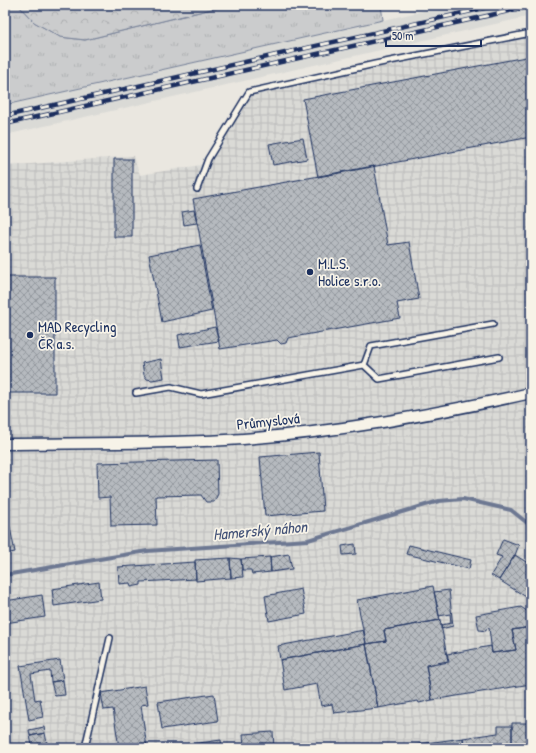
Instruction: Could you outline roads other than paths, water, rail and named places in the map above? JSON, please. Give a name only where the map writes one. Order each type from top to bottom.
[{"type":"street","name":"Průmyslová","points":[[5,444],[139,444],[227,440],[283,435],[393,421],[531,393]]},
{"type":"lane","points":[[197,189],[208,159],[249,92],[375,64],[531,33]]},
{"type":"lane","points":[[364,365],[371,346],[493,324]]},
{"type":"lane","points":[[364,365],[379,379],[500,357]]},
{"type":"lane","points":[[136,394],[171,387],[201,394],[364,365]]},
{"type":"lane","points":[[85,748],[110,638]]},
{"type":"waterway","name":"Hamerský náhon","points":[[5,575],[147,551],[308,540],[439,501],[463,499],[511,510],[531,526]]},
{"type":"railway","points":[[5,116],[498,5]]},
{"type":"railway","points":[[5,124],[531,6]]},
{"type":"place","name":"M.L.S. Holice s.r.o.","points":[[310,272]]},
{"type":"place","name":"MAD Recycling ČR a.s.","points":[[30,335]]}]
